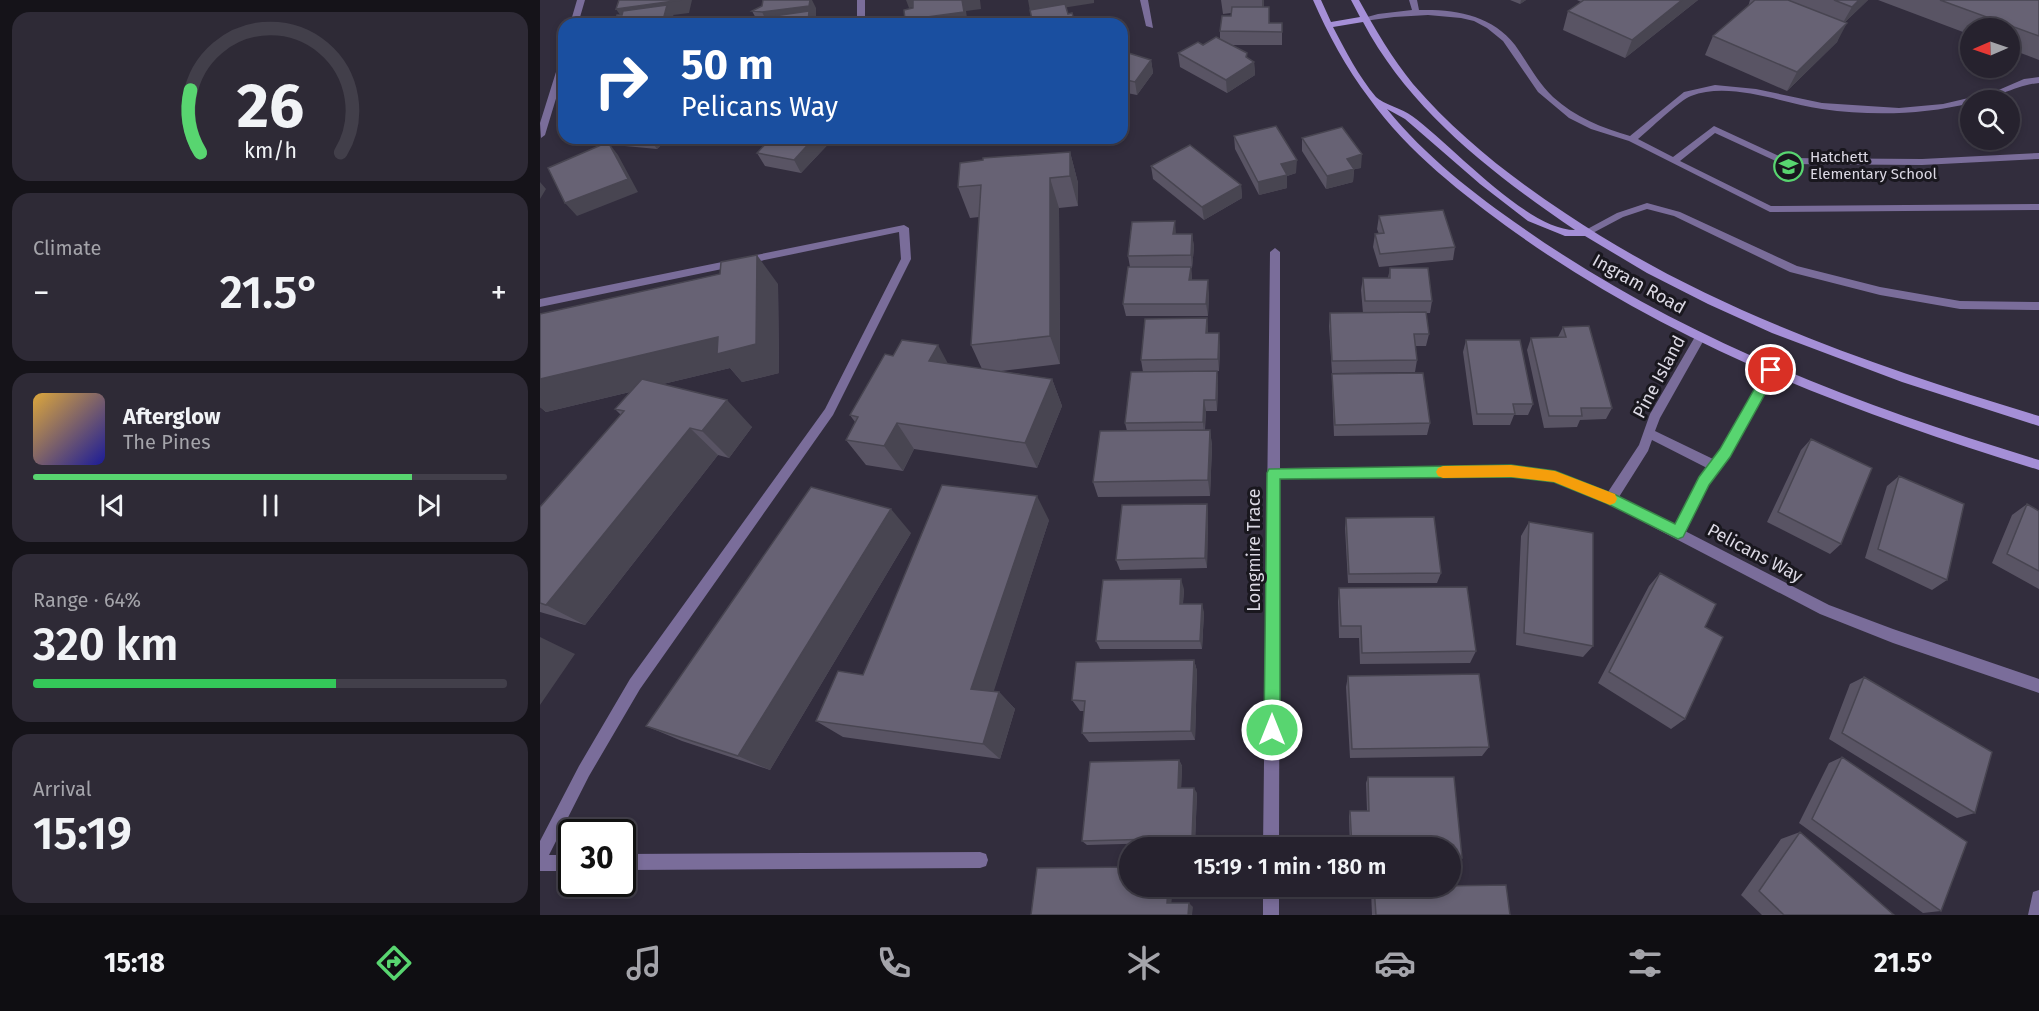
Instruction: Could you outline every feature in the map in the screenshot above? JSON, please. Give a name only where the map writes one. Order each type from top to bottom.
[{"type":"main road","name":"Ingram Road","points":[[1317,0],[1328,25],[1374,98],[1416,146],[1446,174],[1518,230],[1604,287],[1700,338],[1771,370],[1901,421],[2039,465]]},
{"type":"main road","name":"Ingram Road","points":[[1355,0],[1364,19],[1394,66],[1440,119],[1505,177],[1585,233],[1672,282],[1774,331],[1902,379],[2039,421]]},
{"type":"main road","points":[[1328,25],[1364,19]]},
{"type":"main road","points":[[1374,98],[1408,117],[1483,182],[1531,219],[1565,233],[1585,233]]},
{"type":"street","points":[[576,18],[581,0]]},
{"type":"street","points":[[861,0],[861,18]]},
{"type":"street","points":[[1144,0],[1150,26]]},
{"type":"street","points":[[1413,0],[1416,12]]},
{"type":"street","points":[[1364,19],[1416,12],[1455,15],[1489,25],[1512,44],[1541,89],[1569,114],[1595,129],[1632,139],[1770,209],[2039,207]]},
{"type":"street","points":[[541,135],[558,78]]},
{"type":"street","points":[[1632,139],[1688,94],[1715,88],[1756,92],[1822,106],[1899,111],[1943,107],[1997,94],[2027,81],[2039,80]]},
{"type":"street","points":[[1674,161],[1714,129],[1782,161],[1922,162],[2039,156]]},
{"type":"street","points":[[1585,233],[1620,215],[1647,206],[1677,214],[1794,269],[1869,289],[1960,305],[2039,306]]},
{"type":"street","points":[[540,303],[904,228],[906,259],[829,412],[635,684],[584,771],[540,857]]},
{"type":"street","name":"Longmire Trace","points":[[1271,837],[1275,252]]},
{"type":"street","name":"Pine Island","points":[[1611,499],[1644,447],[1654,417],[1700,338]]},
{"type":"street","points":[[1678,532],[1704,481],[1771,370]]},
{"type":"street","name":"Pine Island","points":[[1649,433],[1715,466]]},
{"type":"street","name":"Pelicans Way","points":[[1274,473],[1511,471],[1555,477],[1611,499],[1678,532],[1825,610],[2039,686]]},
{"type":"street","points":[[636,862],[980,860]]},
{"type":"street","points":[[540,863],[558,863]]},
{"type":"street","points":[[1271,897],[1271,915]]},
{"type":"street","points":[[2036,915],[2039,898]]},
{"type":"building","points":[[619,0],[681,0],[616,9]]},
{"type":"building","points":[[763,0],[810,0],[809,6],[762,12],[752,11],[762,6]]},
{"type":"building","points":[[913,0],[962,0],[964,12],[905,18],[904,10],[913,8]]},
{"type":"building","points":[[1584,0],[1682,0],[1632,40],[1568,11]]},
{"type":"building","points":[[1755,0],[1788,0],[1847,23],[1797,72],[1713,36]]},
{"type":"building","points":[[1834,0],[1859,0],[1852,7]]},
{"type":"building","points":[[1940,0],[2039,0],[2039,36],[2020,29],[2020,18],[1990,18]]},
{"type":"building","points":[[1065,4],[1068,14],[1072,13],[1073,18],[1032,18],[1030,10]]},
{"type":"building","points":[[667,5],[664,18],[616,18],[617,15],[622,15],[623,11]]},
{"type":"building","points":[[1232,7],[1269,7],[1269,23],[1282,23],[1282,32],[1220,31],[1222,16],[1231,16]]},
{"type":"building","points":[[809,11],[808,18],[761,18]]},
{"type":"building","points":[[1216,37],[1247,53],[1246,57],[1254,62],[1226,80],[1178,53],[1198,42],[1203,45]]},
{"type":"building","points":[[1128,53],[1151,60],[1135,82],[1128,80]]},
{"type":"building","points":[[1276,126],[1297,160],[1281,164],[1287,175],[1258,182],[1234,136]]},
{"type":"building","points":[[1342,127],[1362,154],[1347,159],[1354,169],[1327,176],[1302,138]]},
{"type":"building","points":[[603,144],[609,144],[628,179],[565,203],[548,168]]},
{"type":"building","points":[[765,144],[809,144],[794,160],[757,153]]},
{"type":"building","points":[[1190,145],[1241,185],[1202,207],[1151,166]]},
{"type":"building","points":[[1070,152],[1070,176],[1050,178],[1050,336],[971,345],[981,185],[958,187],[960,163],[983,160],[983,158]]},
{"type":"building","points":[[1443,210],[1455,247],[1380,254],[1375,234],[1384,233],[1379,216]]},
{"type":"building","points":[[1175,221],[1173,234],[1192,234],[1191,255],[1128,256],[1132,222]]},
{"type":"building","points":[[757,255],[756,344],[717,354],[718,337],[540,379],[540,314],[720,274],[721,262]]},
{"type":"building","points":[[1128,267],[1191,267],[1189,280],[1208,280],[1206,304],[1123,304]]},
{"type":"building","points":[[1390,268],[1428,268],[1432,301],[1365,301],[1363,278],[1390,278]]},
{"type":"building","points":[[1426,312],[1429,334],[1414,334],[1417,360],[1332,361],[1330,313]]},
{"type":"building","points":[[1207,318],[1206,333],[1219,333],[1218,359],[1141,360],[1145,319]]},
{"type":"building","points":[[1589,326],[1612,408],[1581,408],[1582,416],[1549,416],[1531,338],[1566,337],[1563,327]]},
{"type":"building","points":[[902,340],[938,345],[929,361],[1052,379],[1025,443],[897,423],[884,446],[846,440],[858,417],[850,415],[885,354],[893,356]]},
{"type":"building","points":[[1466,340],[1520,340],[1533,404],[1513,404],[1515,414],[1477,414]]},
{"type":"building","points":[[1217,371],[1216,400],[1204,400],[1203,422],[1125,423],[1131,372]]},
{"type":"building","points":[[1423,373],[1430,423],[1335,425],[1332,374]]},
{"type":"building","points":[[642,379],[727,400],[702,431],[690,428],[546,605],[540,603],[540,507],[624,411],[615,409]]},
{"type":"building","points":[[1210,430],[1208,480],[1093,482],[1100,431]]},
{"type":"building","points":[[1811,439],[1872,468],[1841,544],[1778,512]]},
{"type":"building","points":[[1899,476],[1964,504],[1947,580],[1878,549]]},
{"type":"building","points":[[942,485],[1037,496],[971,689],[999,692],[983,744],[816,721],[838,671],[863,675]]},
{"type":"building","points":[[811,487],[891,509],[738,756],[646,726]]},
{"type":"building","points":[[1207,504],[1205,558],[1116,560],[1122,505]]},
{"type":"building","points":[[2027,504],[2039,511],[2039,571],[2007,554]]},
{"type":"building","points":[[1434,517],[1441,573],[1349,574],[1346,518]]},
{"type":"building","points":[[1529,522],[1593,533],[1593,646],[1524,633]]},
{"type":"building","points":[[1660,573],[1716,604],[1705,627],[1723,637],[1685,719],[1609,672]]},
{"type":"building","points":[[1181,579],[1180,604],[1202,604],[1200,641],[1096,641],[1103,580]]},
{"type":"building","points":[[1467,587],[1476,651],[1362,653],[1361,626],[1341,626],[1339,588]]},
{"type":"building","points":[[1194,660],[1191,731],[1082,733],[1085,701],[1072,700],[1076,662]]},
{"type":"building","points":[[1479,674],[1489,747],[1352,749],[1348,676]]},
{"type":"building","points":[[1864,677],[1992,752],[1975,813],[1842,733]]},
{"type":"building","points":[[1842,757],[1967,842],[1941,911],[1812,819]]},
{"type":"building","points":[[1179,760],[1178,788],[1194,788],[1192,837],[1119,837],[1119,840],[1082,841],[1090,762]]},
{"type":"building","points":[[1368,777],[1454,777],[1460,837],[1351,837],[1350,811],[1369,811]]},
{"type":"building","points":[[1800,832],[1894,915],[1784,915],[1759,891]]},
{"type":"building","points":[[1119,867],[1119,897],[1167,897],[1167,903],[1189,903],[1188,915],[1031,915],[1037,868]]},
{"type":"building","points":[[1506,885],[1510,915],[1376,915],[1375,897],[1461,897],[1461,886]]},
{"type":"slow traffic","points":[[1443,472],[1511,471],[1555,477],[1610,499]]},
{"type":"place","name":"Hatchett Elementary School","points":[[1789,166]]},
{"type":"route","points":[[1272,730],[1274,473],[1511,471],[1555,477],[1611,499],[1678,532],[1704,481],[1725,453],[1771,370]]}]
